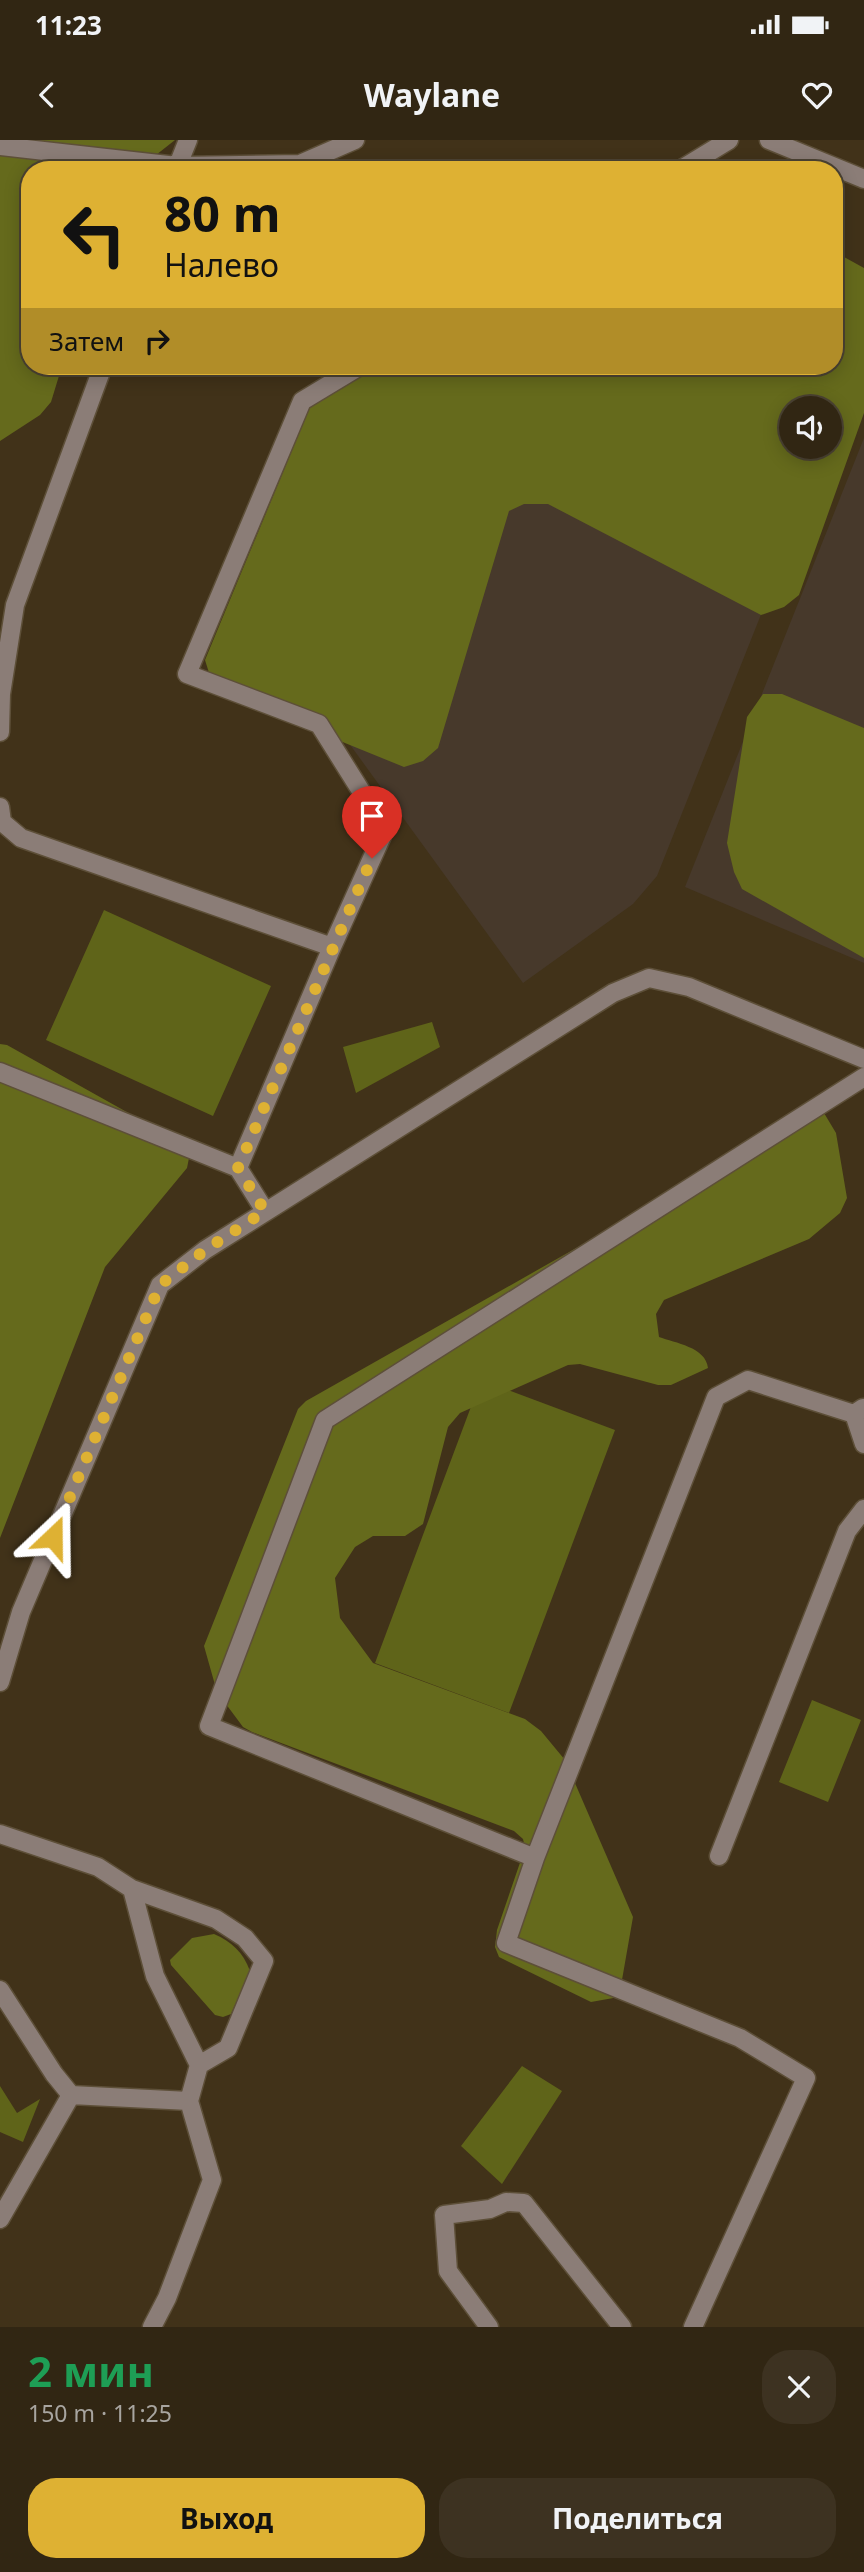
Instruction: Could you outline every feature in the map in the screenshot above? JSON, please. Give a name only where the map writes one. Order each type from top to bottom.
[{"type":"lane","points":[[180,161],[188,140]]},
{"type":"lane","points":[[307,161],[355,140]]},
{"type":"lane","points":[[695,161],[729,140]]},
{"type":"lane","points":[[769,140],[820,161]]},
{"type":"lane","points":[[0,146],[121,161]]},
{"type":"lane","points":[[843,170],[864,179]]},
{"type":"lane","points":[[0,732],[1,694],[15,605],[100,375]]},
{"type":"lane","points":[[238,1168],[331,947],[382,836],[361,791],[319,724],[187,674],[302,401],[345,375]]},
{"type":"lane","points":[[0,807],[2,822],[21,838],[331,947]]},
{"type":"lane","points":[[0,1682],[21,1612],[160,1285],[205,1250],[614,993],[649,978],[689,987],[864,1059]]},
{"type":"lane","points":[[0,1072],[238,1168],[265,1211]]},
{"type":"lane","points":[[535,1857],[209,1726],[325,1420],[864,1077]]},
{"type":"lane","points":[[694,2327],[806,2078],[740,2038],[506,1943],[535,1857],[716,1397],[748,1380],[859,1410],[864,1444]]},
{"type":"lane","points":[[719,1856],[847,1531],[864,1509]]},
{"type":"lane","points":[[0,1834],[98,1867],[132,1889],[216,1919],[245,1938],[264,1961],[228,2048],[199,2065]]},
{"type":"lane","points":[[132,1889],[155,1976],[199,2065],[189,2101],[212,2180],[167,2298],[152,2327]]},
{"type":"lane","points":[[0,1990],[54,2074],[71,2095],[189,2101]]},
{"type":"lane","points":[[0,2219],[71,2095]]},
{"type":"lane","points":[[489,2327],[448,2271],[444,2215],[490,2209],[506,2202],[524,2203],[622,2327]]},
{"type":"shaded area","points":[[864,299],[843,366],[843,348]]},
{"type":"shaded area","points":[[746,375],[840,375],[834,396],[779,396],[779,459],[823,459],[657,876],[633,904],[523,983],[274,640],[351,415]]},
{"type":"shaded area","points":[[864,438],[864,963],[685,887]]},
{"type":"green space","points":[[0,140],[175,140],[148,161],[21,161],[21,375],[59,375],[51,402],[40,415],[0,441]]},
{"type":"green space","points":[[843,256],[864,268],[864,413],[799,595],[784,607],[761,615],[548,504],[524,504],[509,511],[438,748],[423,761],[404,767],[227,695],[210,676],[205,660],[317,390],[328,375],[843,375]]},
{"type":"green space","points":[[763,694],[782,694],[864,728],[864,958],[742,889],[734,872],[727,843],[747,717]]},
{"type":"green space","points":[[104,910],[271,986],[213,1116],[46,1040]]},
{"type":"green space","points":[[432,1022],[440,1047],[356,1093],[343,1047]]},
{"type":"green space","points":[[0,1044],[7,1045],[175,1139],[190,1153],[187,1168],[105,1267],[0,1538]]},
{"type":"green space","points":[[824,1113],[836,1133],[847,1198],[840,1213],[809,1239],[664,1300],[656,1314],[659,1337],[696,1351],[702,1355],[708,1368],[671,1385],[658,1385],[580,1364],[568,1365],[460,1413],[448,1427],[423,1524],[405,1536],[373,1536],[355,1547],[335,1578],[340,1618],[373,1663],[525,1719],[541,1731],[565,1760],[633,1917],[619,1997],[591,2002],[499,1957],[495,1947],[497,1930],[525,1848],[523,1839],[514,1831],[243,1727],[217,1692],[204,1646],[298,1409],[306,1401],[790,1127]]},
{"type":"green space","points":[[481,1380],[615,1430],[509,1713],[375,1663]]},
{"type":"green space","points":[[812,1700],[861,1720],[828,1802],[779,1782]]},
{"type":"green space","points":[[214,1934],[236,1948],[250,1971],[231,2014],[223,2017],[215,2015],[171,1965],[170,1960],[192,1938]]},
{"type":"green space","points":[[522,2066],[562,2091],[502,2184],[461,2146]]},
{"type":"green space","points":[[0,2086],[17,2113],[40,2099],[23,2142],[0,2132]]},
{"type":"route","points":[[53,1537],[160,1285],[205,1250],[265,1211],[238,1168],[331,947],[372,858]]}]
